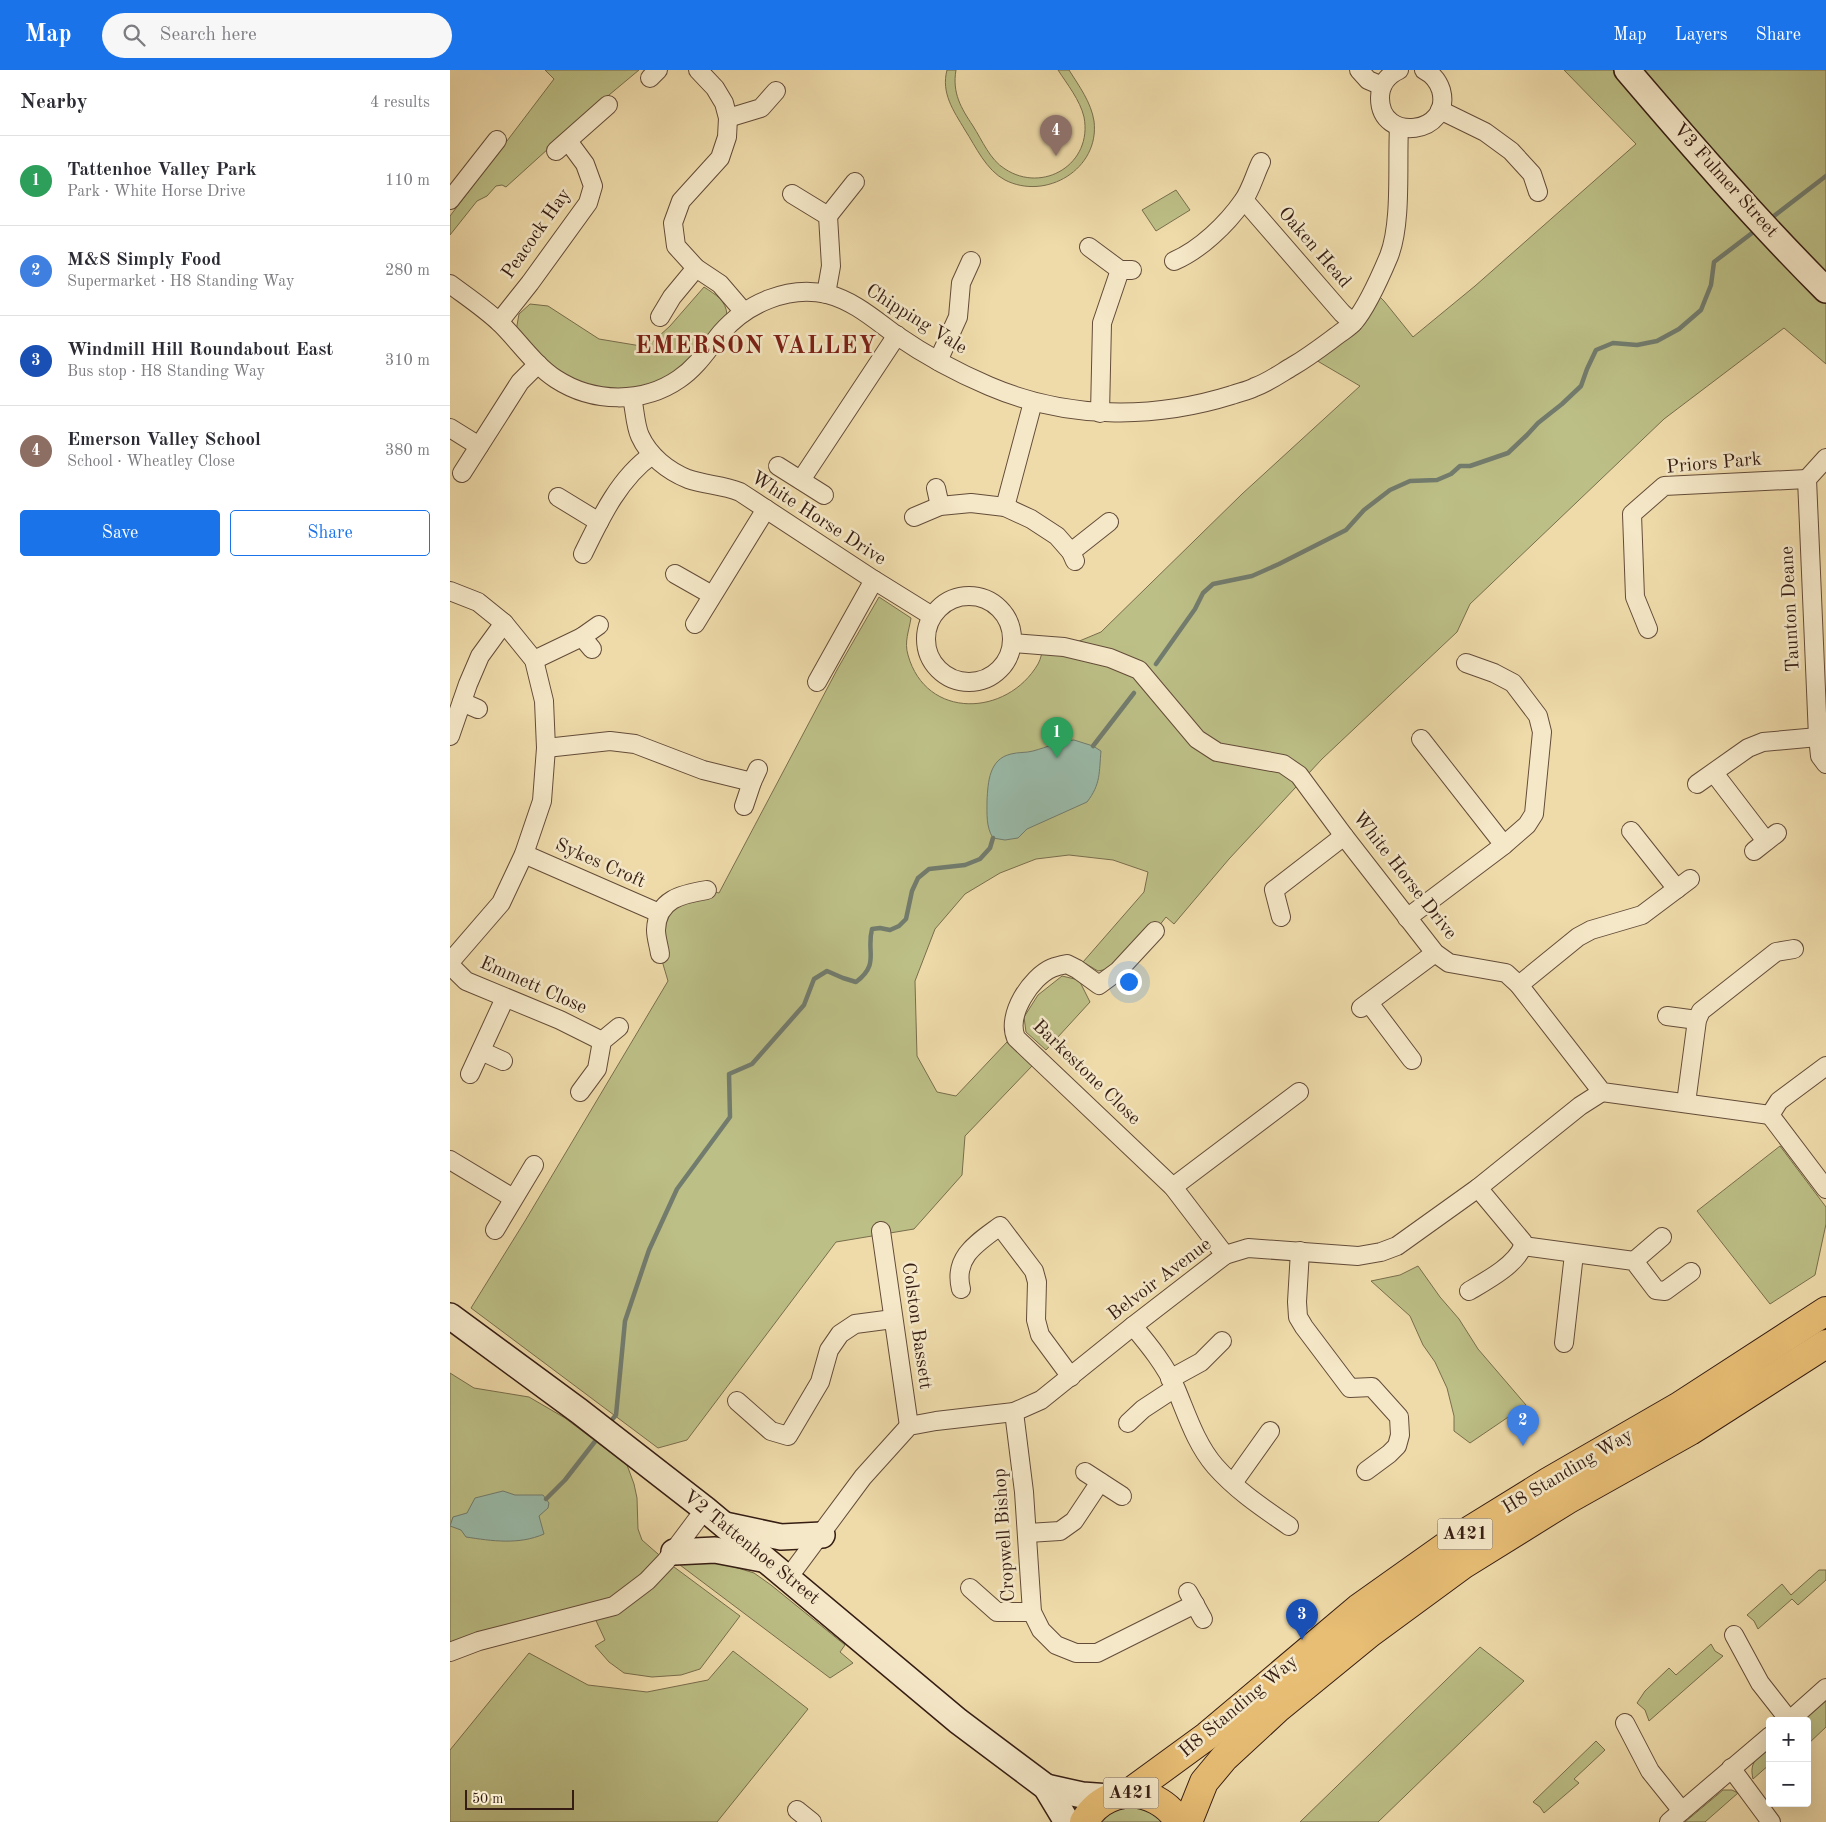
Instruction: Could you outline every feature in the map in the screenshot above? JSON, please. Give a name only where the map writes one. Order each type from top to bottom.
[{"type":"highway","name":"H8 Standing Way","points":[[1119,1795],[1207,1736],[1359,1608],[1459,1537],[1548,1482],[1678,1407],[1822,1311]]},
{"type":"highway","name":"H8 Standing Way","points":[[1188,1822],[1204,1782],[1224,1758],[1278,1709],[1370,1633],[1464,1564],[1566,1500],[1690,1431],[1826,1344]]},
{"type":"highway","name":"A421","points":[[1084,1822],[1098,1805],[1119,1795],[1147,1796],[1164,1804],[1178,1822]]},
{"type":"street","points":[[698,70],[715,88],[724,103],[728,118],[727,137],[720,158],[681,202],[673,223],[676,246],[696,268],[720,284],[744,312]]},
{"type":"street","points":[[1359,70],[1368,80],[1382,86]]},
{"type":"street","points":[[1399,70],[1387,79],[1382,86],[1381,106],[1391,122],[1399,127],[1409,129],[1427,124],[1440,110],[1442,102],[1439,84],[1426,70]]},
{"type":"street","name":"V3 Fulmer Street","points":[[1627,70],[1729,187],[1826,290]]},
{"type":"street","points":[[728,118],[761,108],[776,91]]},
{"type":"street","name":"Peacock Hay","points":[[499,322],[588,203],[593,186],[585,164],[562,146],[608,105]]},
{"type":"street","points":[[1440,110],[1485,132],[1511,151],[1532,174],[1538,192]]},
{"type":"street","name":"Chipping Vale","points":[[450,284],[499,322],[538,364],[556,379],[602,397],[632,398],[660,389],[680,379],[698,362],[723,330],[744,312],[774,296],[798,292],[826,294],[859,307],[897,335],[938,361],[990,386],[1033,402],[1100,413],[1154,412],[1205,403],[1256,387],[1309,356],[1354,323],[1373,290],[1390,253],[1398,204],[1399,127]]},
{"type":"street","points":[[450,200],[472,158],[497,140]]},
{"type":"street","points":[[1179,255],[1207,240],[1244,200],[1261,162]]},
{"type":"street","points":[[826,294],[831,266],[828,216],[855,182]]},
{"type":"street","points":[[792,194],[828,216]]},
{"type":"street","name":"Oaken Head","points":[[1244,200],[1342,313],[1354,323]]},
{"type":"street","points":[[1089,247],[1126,270],[1102,323],[1100,413]]},
{"type":"street","points":[[938,361],[958,317],[961,283],[971,261]]},
{"type":"street","points":[[660,317],[672,297],[696,268]]},
{"type":"street","points":[[801,480],[897,335]]},
{"type":"street","points":[[462,473],[520,382],[538,364]]},
{"type":"street","name":"White Horse Drive","points":[[632,398],[640,435],[652,455],[668,469],[688,479],[725,486],[740,492],[932,616]]},
{"type":"street","points":[[1005,507],[1033,402]]},
{"type":"street","points":[[450,428],[480,446]]},
{"type":"street","points":[[583,554],[599,522],[630,472],[652,455]]},
{"type":"street","points":[[1807,479],[1826,458]]},
{"type":"street","points":[[778,466],[824,495]]},
{"type":"street","name":"Priors Park","points":[[1648,628],[1635,597],[1632,514],[1664,486],[1807,479]]},
{"type":"street","name":"Taunton Deane","points":[[1807,479],[1821,688],[1818,737],[1820,756],[1826,764]]},
{"type":"street","points":[[936,488],[940,506]]},
{"type":"street","points":[[558,497],[599,522]]},
{"type":"street","points":[[914,517],[940,506],[971,503],[1005,507],[1031,519],[1057,536],[1073,556],[1109,522]]},
{"type":"street","points":[[695,624],[766,509]]},
{"type":"street","points":[[676,574],[712,595]]},
{"type":"street","points":[[817,682],[824,652],[874,580]]},
{"type":"street","points":[[450,591],[478,602],[504,622],[534,660],[544,701],[546,748],[542,801],[524,854],[501,903],[450,964]]},
{"type":"street","points":[[968,595],[983,598],[996,605],[1005,615],[1011,629],[1012,643],[1008,657],[1000,669],[989,678],[976,682],[961,682],[948,677],[937,669],[929,657],[925,643],[926,629],[932,616],[941,605],[954,598],[968,595]]},
{"type":"street","points":[[450,736],[480,656],[504,622]]},
{"type":"street","points":[[534,660],[587,643],[599,625]]},
{"type":"street","name":"White Horse Drive","points":[[1012,643],[1074,649],[1110,658],[1139,670],[1197,739],[1217,752],[1283,764],[1299,775],[1435,952],[1448,963],[1506,973],[1520,985],[1602,1092]]},
{"type":"street","points":[[1408,918],[1504,845],[1527,825],[1534,814],[1542,732],[1538,716],[1513,683],[1494,673],[1466,663]]},
{"type":"street","points":[[462,702],[478,709]]},
{"type":"street","points":[[1696,784],[1748,748],[1763,742],[1818,737]]},
{"type":"street","points":[[1421,739],[1504,845]]},
{"type":"street","points":[[546,748],[610,741],[635,744],[703,770],[755,775],[744,806]]},
{"type":"street","points":[[1714,773],[1766,842]]},
{"type":"street","points":[[1520,985],[1578,937],[1591,930],[1642,915],[1684,884],[1631,830]]},
{"type":"street","points":[[1281,917],[1274,890],[1344,836]]},
{"type":"street","name":"Sykes Croft","points":[[524,854],[659,912]]},
{"type":"street","points":[[660,954],[656,930],[659,912],[676,897],[691,892],[707,890]]},
{"type":"street","name":"Barkestone Close","points":[[1155,931],[1118,971],[1099,985],[1067,964],[1050,968],[1031,985],[1015,1010],[1013,1031],[1016,1038],[1173,1187],[1225,1255]]},
{"type":"street","points":[[1686,1103],[1697,1020],[1701,1011],[1776,952],[1794,950]]},
{"type":"street","points":[[1412,1060],[1365,1006],[1435,952]]},
{"type":"street","name":"Emmett Close","points":[[450,964],[466,981],[560,1020],[602,1041]]},
{"type":"street","points":[[470,1074],[506,998]]},
{"type":"street","points":[[1666,1016],[1697,1020]]},
{"type":"street","points":[[580,1092],[597,1069],[602,1041],[619,1028]]},
{"type":"street","points":[[481,1051],[503,1061]]},
{"type":"street","points":[[1770,1115],[1779,1101],[1826,1066]]},
{"type":"street","points":[[1173,1187],[1299,1092]]},
{"type":"street","points":[[1602,1092],[1770,1115],[1826,1189]]},
{"type":"street","name":"Belvoir Avenue","points":[[909,1426],[1014,1412],[1041,1400],[1225,1255],[1248,1248],[1358,1256],[1381,1252],[1397,1246],[1478,1188],[1580,1106],[1602,1092]]},
{"type":"street","points":[[450,1160],[513,1198]]},
{"type":"street","points":[[495,1230],[534,1165]]},
{"type":"street","points":[[1469,1291],[1520,1256],[1523,1246],[1523,1242],[1478,1188]]},
{"type":"street","points":[[960,1289],[959,1270],[969,1249],[1000,1226],[1034,1270],[1037,1282],[1036,1320],[1040,1336],[1071,1377]]},
{"type":"street","name":"Colston Bassett","points":[[881,1232],[909,1426]]},
{"type":"street","points":[[1634,1261],[1662,1237]]},
{"type":"street","points":[[1523,1246],[1634,1261],[1656,1290],[1665,1291],[1691,1272]]},
{"type":"street","points":[[1300,1251],[1298,1317],[1350,1388],[1372,1387],[1399,1417],[1400,1435],[1397,1446],[1389,1454],[1364,1469]]},
{"type":"street","points":[[1564,1343],[1574,1254]]},
{"type":"street","name":"V2 Tattenhoe Street","points":[[450,1316],[579,1411],[714,1517],[958,1721],[1046,1787],[1067,1822]]},
{"type":"street","points":[[737,1401],[771,1430],[788,1436],[817,1389],[829,1350],[840,1334],[855,1324],[893,1319]]},
{"type":"street","points":[[1133,1326],[1149,1345],[1173,1383],[1190,1427],[1214,1466],[1248,1498],[1289,1526]]},
{"type":"street","points":[[1128,1422],[1173,1383],[1201,1362],[1222,1341]]},
{"type":"street","name":"Cropwell Bishop","points":[[1014,1412],[1028,1533],[1032,1612],[1041,1630],[1056,1645],[1076,1653],[1097,1653],[1195,1605]]},
{"type":"street","points":[[788,1578],[822,1535],[863,1477],[909,1426]]},
{"type":"street","points":[[1232,1483],[1270,1431]]},
{"type":"street","points":[[1086,1472],[1122,1496]]},
{"type":"street","points":[[1028,1533],[1060,1531],[1074,1521],[1100,1482]]},
{"type":"street","points":[[450,1652],[479,1641],[614,1606],[647,1581],[674,1552],[714,1517],[781,1537],[822,1535]]},
{"type":"street","points":[[674,1552],[715,1550],[765,1560]]},
{"type":"street","points":[[970,1588],[997,1612],[1032,1612]]},
{"type":"street","points":[[1734,1635],[1760,1683],[1787,1717]]},
{"type":"street","points":[[1792,1717],[1826,1688]]},
{"type":"street","points":[[1625,1723],[1650,1772],[1676,1816],[1766,1739]]},
{"type":"street","points":[[1731,1768],[1772,1822]]},
{"type":"street","name":"V2 Tattenhoe Street","points":[[1046,1787],[1082,1795],[1119,1795]]},
{"type":"street","points":[[797,1810],[812,1822]]},
{"type":"green space","points":[[545,70],[639,70],[591,110],[506,187],[502,185],[496,186],[487,196],[477,201],[450,235],[450,216],[554,79]]},
{"type":"green space","points":[[947,70],[956,70],[955,86],[958,100],[995,160],[1005,169],[1020,176],[1035,178],[1049,176],[1062,170],[1073,161],[1081,148],[1085,134],[1084,117],[1076,98],[1058,70],[1069,70],[1084,94],[1094,121],[1094,138],[1088,153],[1079,166],[1067,176],[1053,183],[1037,186],[1021,185],[998,176],[982,158],[952,108],[947,94]]},
{"type":"green space","points":[[1564,70],[1826,70],[1826,364],[1784,328],[1664,419],[1470,604],[1457,632],[1322,759],[1229,859],[1174,924],[1166,917],[1155,931],[1113,968],[1098,971],[1083,962],[1144,892],[1148,872],[1113,860],[1069,855],[1036,859],[1000,873],[965,894],[935,929],[915,981],[917,1056],[937,1092],[956,1096],[1007,1042],[1032,1066],[965,1136],[962,1175],[914,1229],[836,1242],[687,1440],[658,1448],[471,1308],[668,981],[660,954],[659,913],[707,890],[719,893],[838,668],[879,597],[911,618],[907,650],[917,676],[932,691],[949,700],[968,704],[988,702],[1007,694],[1024,681],[1038,664],[1044,646],[1065,647],[1101,632],[1242,494],[1360,386],[1309,356],[1373,290],[1413,337],[1475,286],[1636,144]]},
{"type":"green space","points":[[1176,190],[1190,210],[1156,231],[1142,210]]},
{"type":"green space","points":[[704,287],[716,295],[725,305],[727,315],[702,351],[662,383],[627,394],[568,380],[542,358],[516,331],[519,314],[530,304],[548,306],[599,339],[647,347],[670,326]]},
{"type":"green space","points":[[1062,976],[1079,980],[1090,1002],[1046,1050],[1026,1032],[1024,1017],[1038,995]]},
{"type":"green space","points":[[1780,1146],[1826,1207],[1826,1224],[1815,1275],[1770,1304],[1697,1211]]},
{"type":"green space","points":[[1418,1266],[1440,1297],[1459,1319],[1478,1349],[1526,1405],[1470,1443],[1454,1431],[1454,1416],[1447,1388],[1435,1362],[1423,1345],[1410,1316],[1371,1281],[1400,1275]]},
{"type":"green space","points":[[450,1373],[474,1388],[529,1397],[565,1418],[627,1465],[637,1498],[638,1529],[642,1540],[666,1561],[740,1616],[700,1669],[681,1675],[652,1677],[624,1673],[609,1662],[595,1646],[605,1640],[592,1612],[450,1652]]},
{"type":"green space","points":[[692,1561],[728,1565],[754,1573],[845,1645],[840,1652],[853,1663],[830,1678],[680,1565]]},
{"type":"green space","points":[[1819,1570],[1826,1570],[1826,1580],[1798,1605],[1792,1599],[1758,1629],[1754,1621],[1747,1615],[1782,1584],[1791,1595]]},
{"type":"green space","points":[[1711,1644],[1715,1651],[1723,1656],[1649,1721],[1645,1710],[1637,1703],[1645,1691],[1669,1668],[1676,1675]]},
{"type":"green space","points":[[1480,1647],[1524,1681],[1378,1822],[1300,1822]]},
{"type":"green space","points":[[733,1651],[808,1709],[717,1822],[450,1822],[450,1750],[529,1653],[588,1685],[647,1692],[708,1680]]},
{"type":"green space","points":[[1826,1699],[1826,1727],[1811,1741],[1811,1717],[1806,1717]]},
{"type":"green space","points":[[1596,1741],[1605,1750],[1574,1779],[1579,1783],[1544,1813],[1533,1802]]},
{"type":"green space","points":[[1766,1751],[1766,1768],[1753,1779],[1752,1768],[1758,1758]]},
{"type":"green space","points":[[1723,1790],[1732,1790],[1738,1793],[1705,1822],[1685,1822]]},
{"type":"green space","points":[[1127,1807],[1146,1810],[1162,1822],[1100,1822],[1114,1810]]},
{"type":"shaded area","points":[[1074,740],[1093,746],[1101,751],[1097,783],[1092,796],[1087,802],[1027,829],[1018,838],[1005,840],[993,838],[987,820],[987,794],[991,772],[998,761],[1011,754],[1030,752]]},
{"type":"shaded area","points":[[503,1491],[515,1495],[543,1495],[549,1503],[548,1508],[539,1516],[544,1534],[525,1540],[496,1541],[466,1537],[461,1530],[450,1526],[453,1517],[467,1513],[475,1498]]},
{"type":"waterway","points":[[1770,219],[1826,176]]},
{"type":"waterway","points":[[1156,664],[1195,609],[1203,593],[1213,584],[1252,576],[1346,530],[1364,510],[1390,490],[1410,481],[1437,480],[1451,474],[1460,466],[1470,466],[1508,453],[1538,423],[1581,386],[1596,350],[1613,343],[1637,345],[1657,341],[1679,329],[1701,310],[1711,285],[1714,262],[1756,230]]},
{"type":"waterway","points":[[1093,746],[1134,693]]},
{"type":"waterway","points":[[609,1423],[616,1415],[625,1321],[649,1250],[677,1189],[730,1117],[729,1074],[752,1064],[804,1005],[814,979],[827,971],[856,982],[863,975],[870,963],[872,929],[890,930],[899,926],[906,919],[912,891],[918,878],[929,869],[965,865],[980,859],[990,848],[993,838]]},
{"type":"waterway","points":[[546,1499],[565,1480],[600,1435]]},
{"type":"place","name":"Emerson Valley School","points":[[1056,156]]},
{"type":"place","name":"Tattenhoe Valley Park","points":[[1057,758]]},
{"type":"place","name":"M&S Simply Food","points":[[1523,1446]]},
{"type":"place","name":"Windmill Hill Roundabout East","points":[[1302,1640]]},
{"type":"district","name":"EMERSON VALLEY","points":[[756,347]]}]
